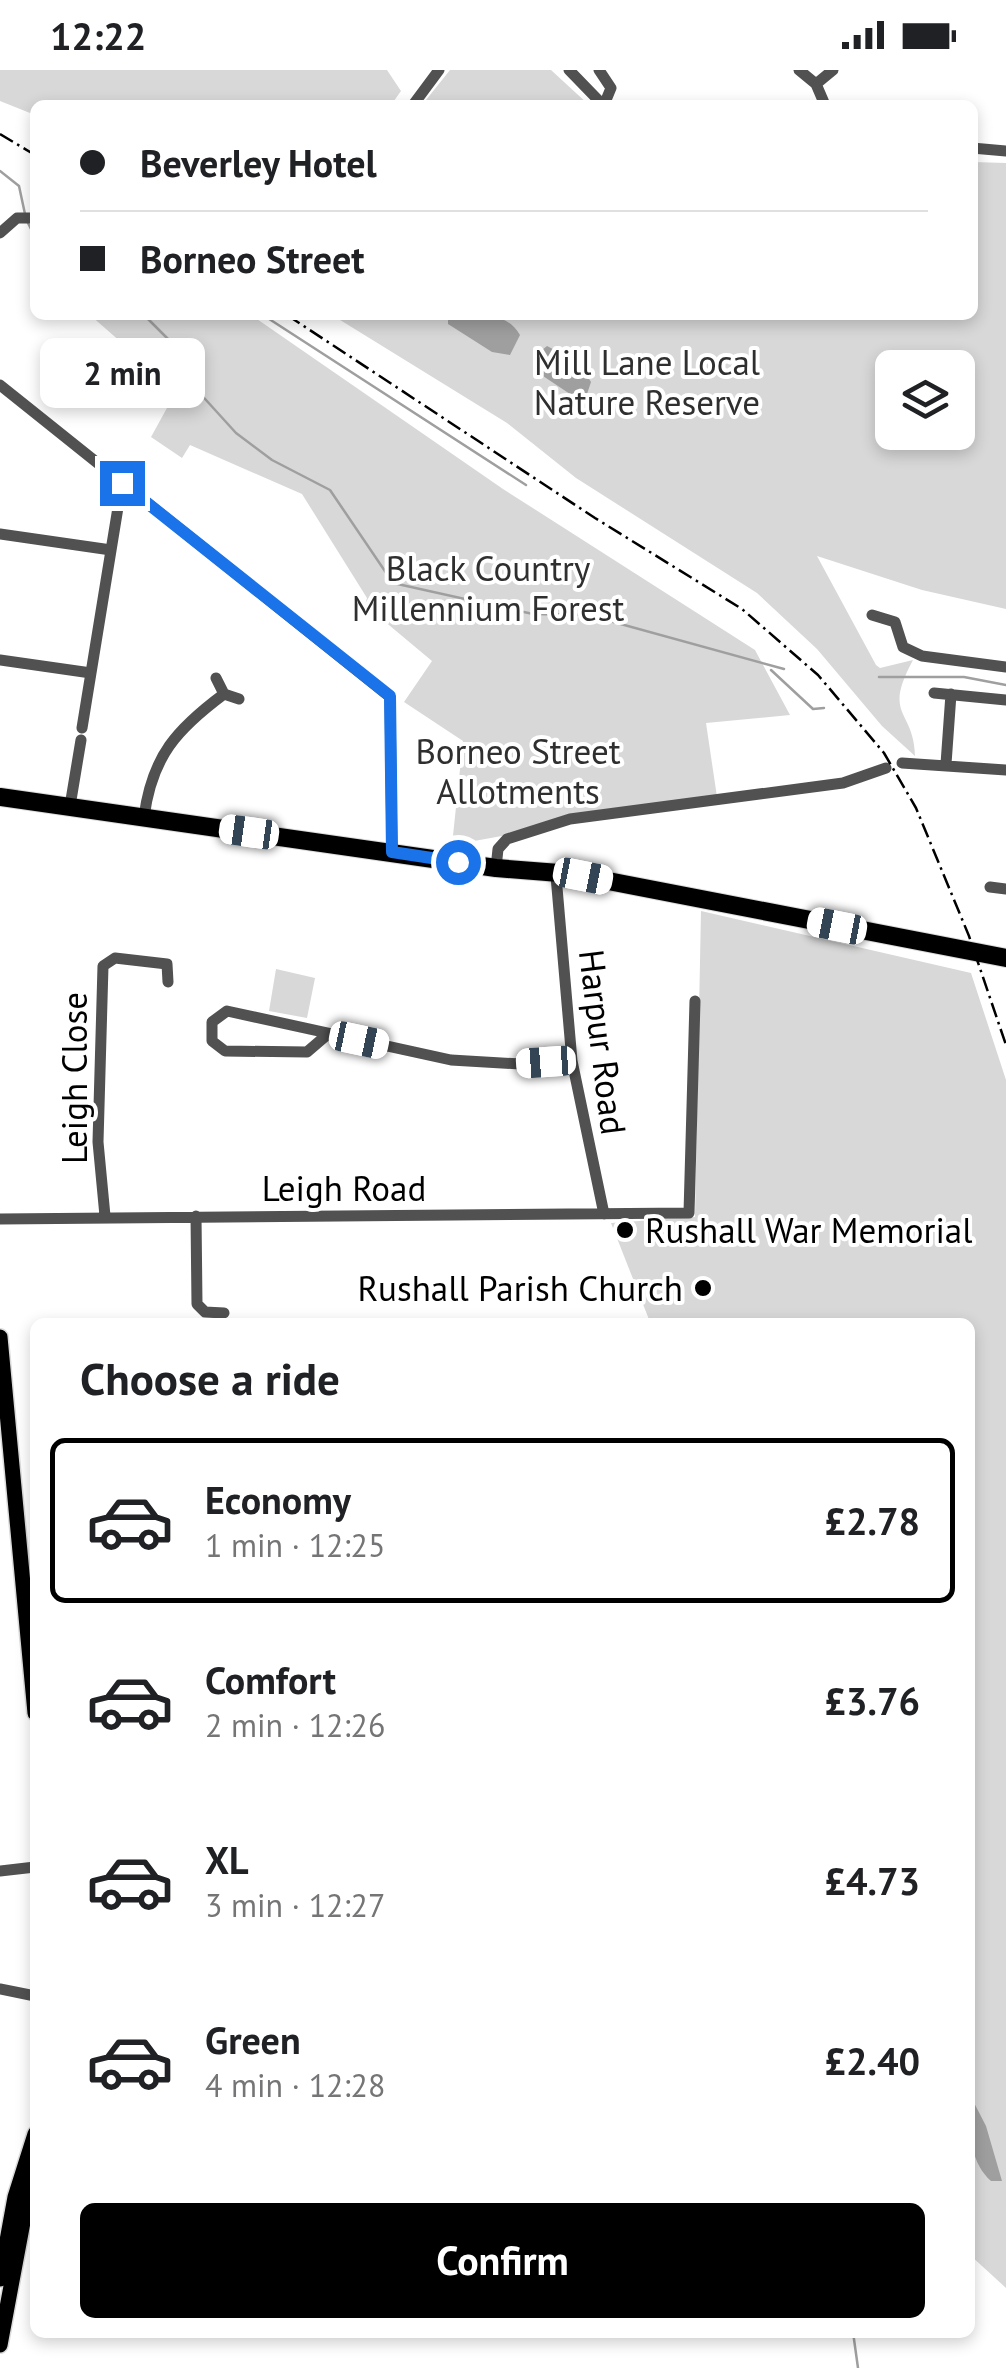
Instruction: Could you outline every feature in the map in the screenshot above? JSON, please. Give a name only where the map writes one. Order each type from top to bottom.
[{"type":"highway","points":[[0,797],[496,868],[556,876],[572,874],[1006,958]]},
{"type":"main road","points":[[0,1337],[7,1485],[30,1670]]},
{"type":"main road","points":[[0,2279],[16,2197],[30,2154]]},
{"type":"main road","points":[[0,2345],[29,2190],[30,2154]]},
{"type":"street","points":[[417,100],[438,70]]},
{"type":"street","points":[[569,70],[599,100]]},
{"type":"street","points":[[599,70],[610,88],[606,100]]},
{"type":"street","points":[[798,70],[816,84],[823,100]]},
{"type":"street","points":[[816,84],[833,70]]},
{"type":"street","points":[[978,149],[1006,151]]},
{"type":"street","points":[[0,385],[390,696],[392,852]]},
{"type":"street","points":[[70,806],[122,483]]},
{"type":"street","points":[[0,534],[111,550]]},
{"type":"street","points":[[872,616],[895,622],[903,647],[922,656],[1006,667]]},
{"type":"street","points":[[0,660],[91,674]]},
{"type":"street","points":[[216,678],[224,694],[239,699]]},
{"type":"street","points":[[934,693],[1006,700]]},
{"type":"street","points":[[144,817],[152,775],[175,734],[224,694]]},
{"type":"street","points":[[946,764],[951,694]]},
{"type":"street","points":[[902,764],[1006,770]]},
{"type":"street","points":[[496,868],[498,849],[506,839],[570,819],[825,786],[886,768]]},
{"type":"street","name":"Harpur Road","points":[[556,876],[572,1060],[604,1214]]},
{"type":"street","points":[[990,887],[1006,887]]},
{"type":"street","name":"Leigh Close","points":[[105,1216],[98,1142],[103,966],[116,958],[167,964],[168,982]]},
{"type":"street","points":[[679,1016],[694,1017],[695,1001]]},
{"type":"street","points":[[328,1034],[308,1052],[225,1051],[212,1041],[212,1022],[227,1011],[477,1064],[572,1060]]},
{"type":"street","name":"Leigh Road","points":[[0,1219],[689,1213],[694,1017]]},
{"type":"street","points":[[196,1216],[197,1304],[205,1312],[222,1311]]},
{"type":"street","points":[[0,1871],[30,1867]]},
{"type":"street","points":[[0,1990],[30,1995]]},
{"type":"green space","points":[[0,70],[387,70],[401,91],[395,100],[30,100],[30,113],[0,101]]},
{"type":"green space","points":[[450,70],[551,70],[584,100],[426,100]]},
{"type":"green space","name":"Mill Lane Local Nature Reserve","points":[[978,162],[1006,163],[1006,609],[922,590],[817,556],[876,665],[880,668],[913,660],[900,692],[900,703],[915,756],[882,726],[817,649],[757,593],[576,478],[507,423],[340,320],[978,320]]},
{"type":"green space","name":"Black Country Millennium Forest","points":[[96,320],[258,320],[503,489],[755,650],[790,715],[706,723],[717,797],[452,845],[463,741],[404,702],[432,661],[365,605],[367,598],[302,494],[190,445],[182,458],[151,437],[173,397],[138,357]]},
{"type":"green space","points":[[701,911],[971,973],[1006,1080],[1006,2288],[975,2260],[975,1318],[648,1318],[611,1223],[695,1217]]},
{"type":"green space","points":[[276,969],[315,978],[307,1018],[269,1011]]},
{"type":"shaded area","points":[[448,320],[504,320],[520,335],[510,355],[492,352],[448,324]]},
{"type":"shaded area","points":[[547,346],[578,362],[591,382],[587,394],[573,396],[534,370],[536,355]]},
{"type":"shaded area","points":[[975,2105],[986,2126],[1002,2181],[991,2181],[978,2163]]},
{"type":"waterway","points":[[0,171],[19,186],[25,214]]},
{"type":"waterway","points":[[27,221],[30,227]]},
{"type":"waterway","points":[[149,320],[177,348],[186,378],[236,433],[272,460],[330,490],[393,583],[533,614],[588,615],[784,669]]},
{"type":"waterway","points":[[271,320],[526,485]]},
{"type":"waterway","points":[[771,670],[813,709],[824,708]]},
{"type":"waterway","points":[[879,677],[964,677],[1006,685]]},
{"type":"waterway","points":[[854,2338],[858,2368]]},
{"type":"railway","points":[[0,134],[30,152]]},
{"type":"railway","points":[[295,320],[595,518],[742,609],[818,675],[884,753],[916,808],[969,936],[1006,1045]]},
{"type":"place","name":"Rushall War Memorial","points":[[625,1230]]},
{"type":"place","name":"Rushall Parish Church","points":[[703,1288]]},
{"type":"route","points":[[122,483],[390,696],[392,852],[458,862]]},
{"type":"park label","name":"Borneo Street Allotments","points":[[518,771]]}]
